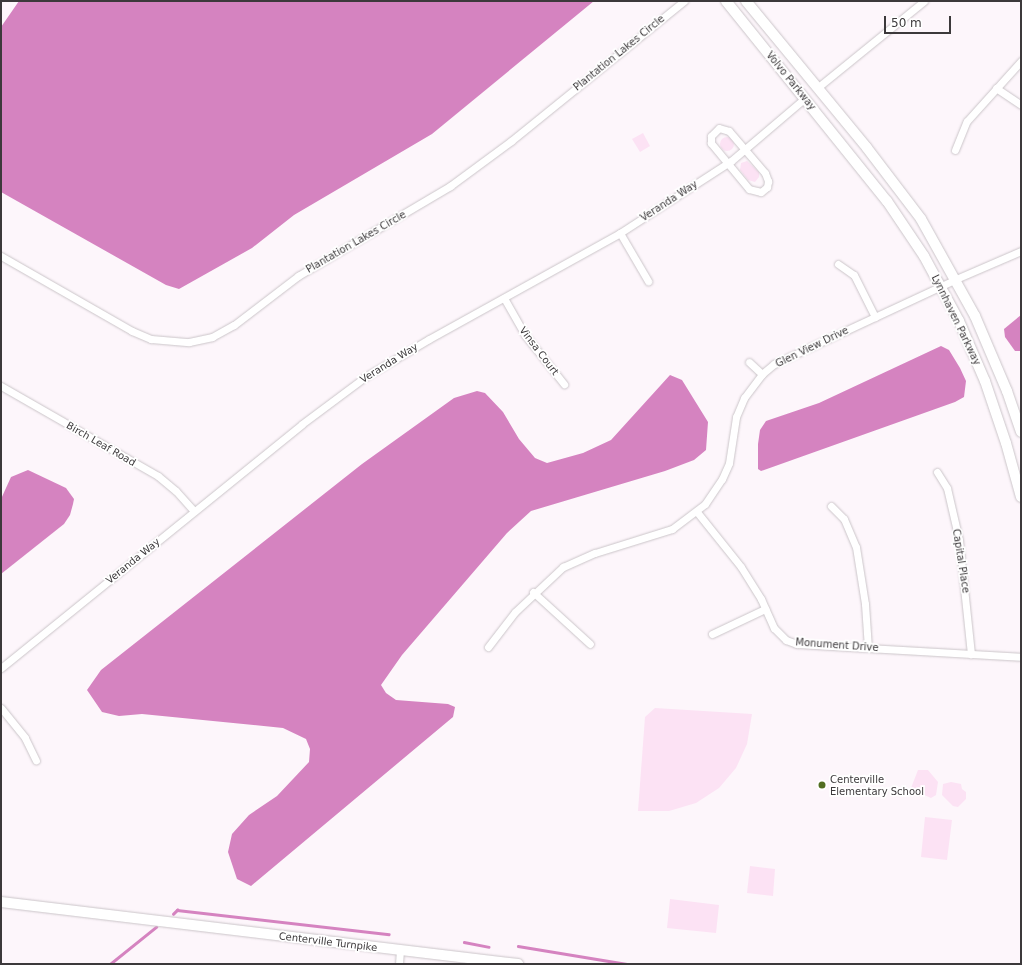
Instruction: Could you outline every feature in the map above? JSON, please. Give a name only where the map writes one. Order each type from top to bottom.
[{"type":"main road","name":"Volvo Parkway","points":[[726,1],[856,161]]},
{"type":"main road","name":"Volvo Parkway","points":[[746,1],[867,148]]},
{"type":"main road","name":"Lynnhaven Parkway","points":[[867,148],[921,219],[956,279],[989,345],[1021,432]]},
{"type":"main road","name":"Lynnhaven Parkway","points":[[856,161],[906,229],[959,321],[985,381],[1006,442],[1021,497]]},
{"type":"main road","name":"Centerville Turnpike","points":[[1,902],[138,917],[400,951],[518,964]]},
{"type":"street","name":"Plantation Lakes Circle","points":[[1,256],[132,331],[151,339],[189,342],[212,337],[234,325],[298,276],[423,204],[480,164],[684,1]]},
{"type":"street","points":[[817,88],[924,1]]},
{"type":"street","points":[[955,150],[967,121],[1021,61]]},
{"type":"street","points":[[996,88],[1021,105]]},
{"type":"street","name":"Veranda Way","points":[[1,668],[302,424],[365,377],[620,233],[727,163],[805,98]]},
{"type":"street","points":[[722,128],[729,131],[765,173],[767,187],[761,192],[749,188],[727,163],[711,143],[714,131],[722,128]]},
{"type":"street","points":[[620,233],[648,281]]},
{"type":"street","name":"Glen View Drive","points":[[488,647],[533,592],[563,567],[579,559],[660,533],[697,512],[714,494],[729,463],[738,412],[751,386],[774,364],[940,286],[1021,252]]},
{"type":"street","points":[[838,264],[854,275],[875,317]]},
{"type":"street","name":"Vinsa Court","points":[[504,298],[525,335],[564,384]]},
{"type":"street","points":[[749,362],[762,374]]},
{"type":"street","name":"Birch Leaf Road","points":[[1,386],[158,476],[176,491],[194,511]]},
{"type":"street","name":"Capital Place","points":[[936,472],[947,488],[959,540],[972,654]]},
{"type":"street","points":[[830,506],[844,519],[856,547],[865,604],[868,648]]},
{"type":"street","name":"Monument Drive","points":[[697,512],[742,567],[779,635],[793,643],[1021,657]]},
{"type":"street","points":[[533,592],[590,644]]},
{"type":"street","points":[[712,634],[765,609]]},
{"type":"street","points":[[1,708],[25,738],[36,761]]},
{"type":"street","points":[[399,964],[400,951]]},
{"type":"shaded area","points":[[19,1],[594,1],[432,134],[294,215],[252,248],[179,289],[166,285],[1,192],[1,27]]},
{"type":"shaded area","points":[[643,133],[650,146],[640,152],[632,139]]},
{"type":"shaded area","points":[[724,137],[730,137],[734,141],[734,147],[730,151],[724,151],[720,147],[720,141]]},
{"type":"shaded area","points":[[747,161],[759,172],[759,177],[755,182],[748,180],[740,170],[741,163]]},
{"type":"shaded area","points":[[1021,315],[1021,351],[1015,351],[1005,337],[1004,329]]},
{"type":"shaded area","points":[[941,346],[949,350],[966,381],[964,397],[955,402],[761,471],[758,469],[758,444],[760,430],[766,421],[819,403]]},
{"type":"shaded area","points":[[670,375],[682,380],[708,422],[706,450],[694,460],[665,471],[531,511],[507,533],[402,655],[381,685],[386,693],[396,700],[448,704],[455,707],[453,717],[251,886],[237,879],[228,852],[232,834],[249,815],[277,796],[309,762],[310,749],[306,739],[283,728],[142,714],[119,716],[102,712],[87,690],[101,670],[362,464],[454,398],[477,391],[485,393],[503,412],[519,439],[535,458],[547,463],[583,453],[611,440]]},
{"type":"shaded area","points":[[28,470],[66,488],[74,499],[73,504],[70,515],[64,524],[1,574],[1,499],[11,477]]},
{"type":"shaded area","points":[[655,708],[752,714],[747,744],[736,768],[719,788],[696,803],[669,811],[638,811],[645,717]]},
{"type":"shaded area","points":[[918,770],[928,770],[938,782],[936,795],[931,798],[922,794],[919,797],[911,788]]},
{"type":"shaded area","points":[[951,782],[961,784],[962,789],[966,792],[966,799],[958,807],[953,806],[942,795],[943,784]]},
{"type":"shaded area","points":[[925,817],[952,820],[947,860],[921,857]]},
{"type":"shaded area","points":[[750,866],[775,869],[773,896],[747,893]]},
{"type":"shaded area","points":[[670,899],[719,905],[716,933],[667,928]]},
{"type":"waterway","points":[[173,914],[177,910],[389,934]]},
{"type":"waterway","points":[[110,964],[156,927]]},
{"type":"waterway","points":[[464,942],[489,947]]},
{"type":"waterway","points":[[518,946],[627,964]]},
{"type":"place","name":"Centerville Elementary School","points":[[822,785]]}]
